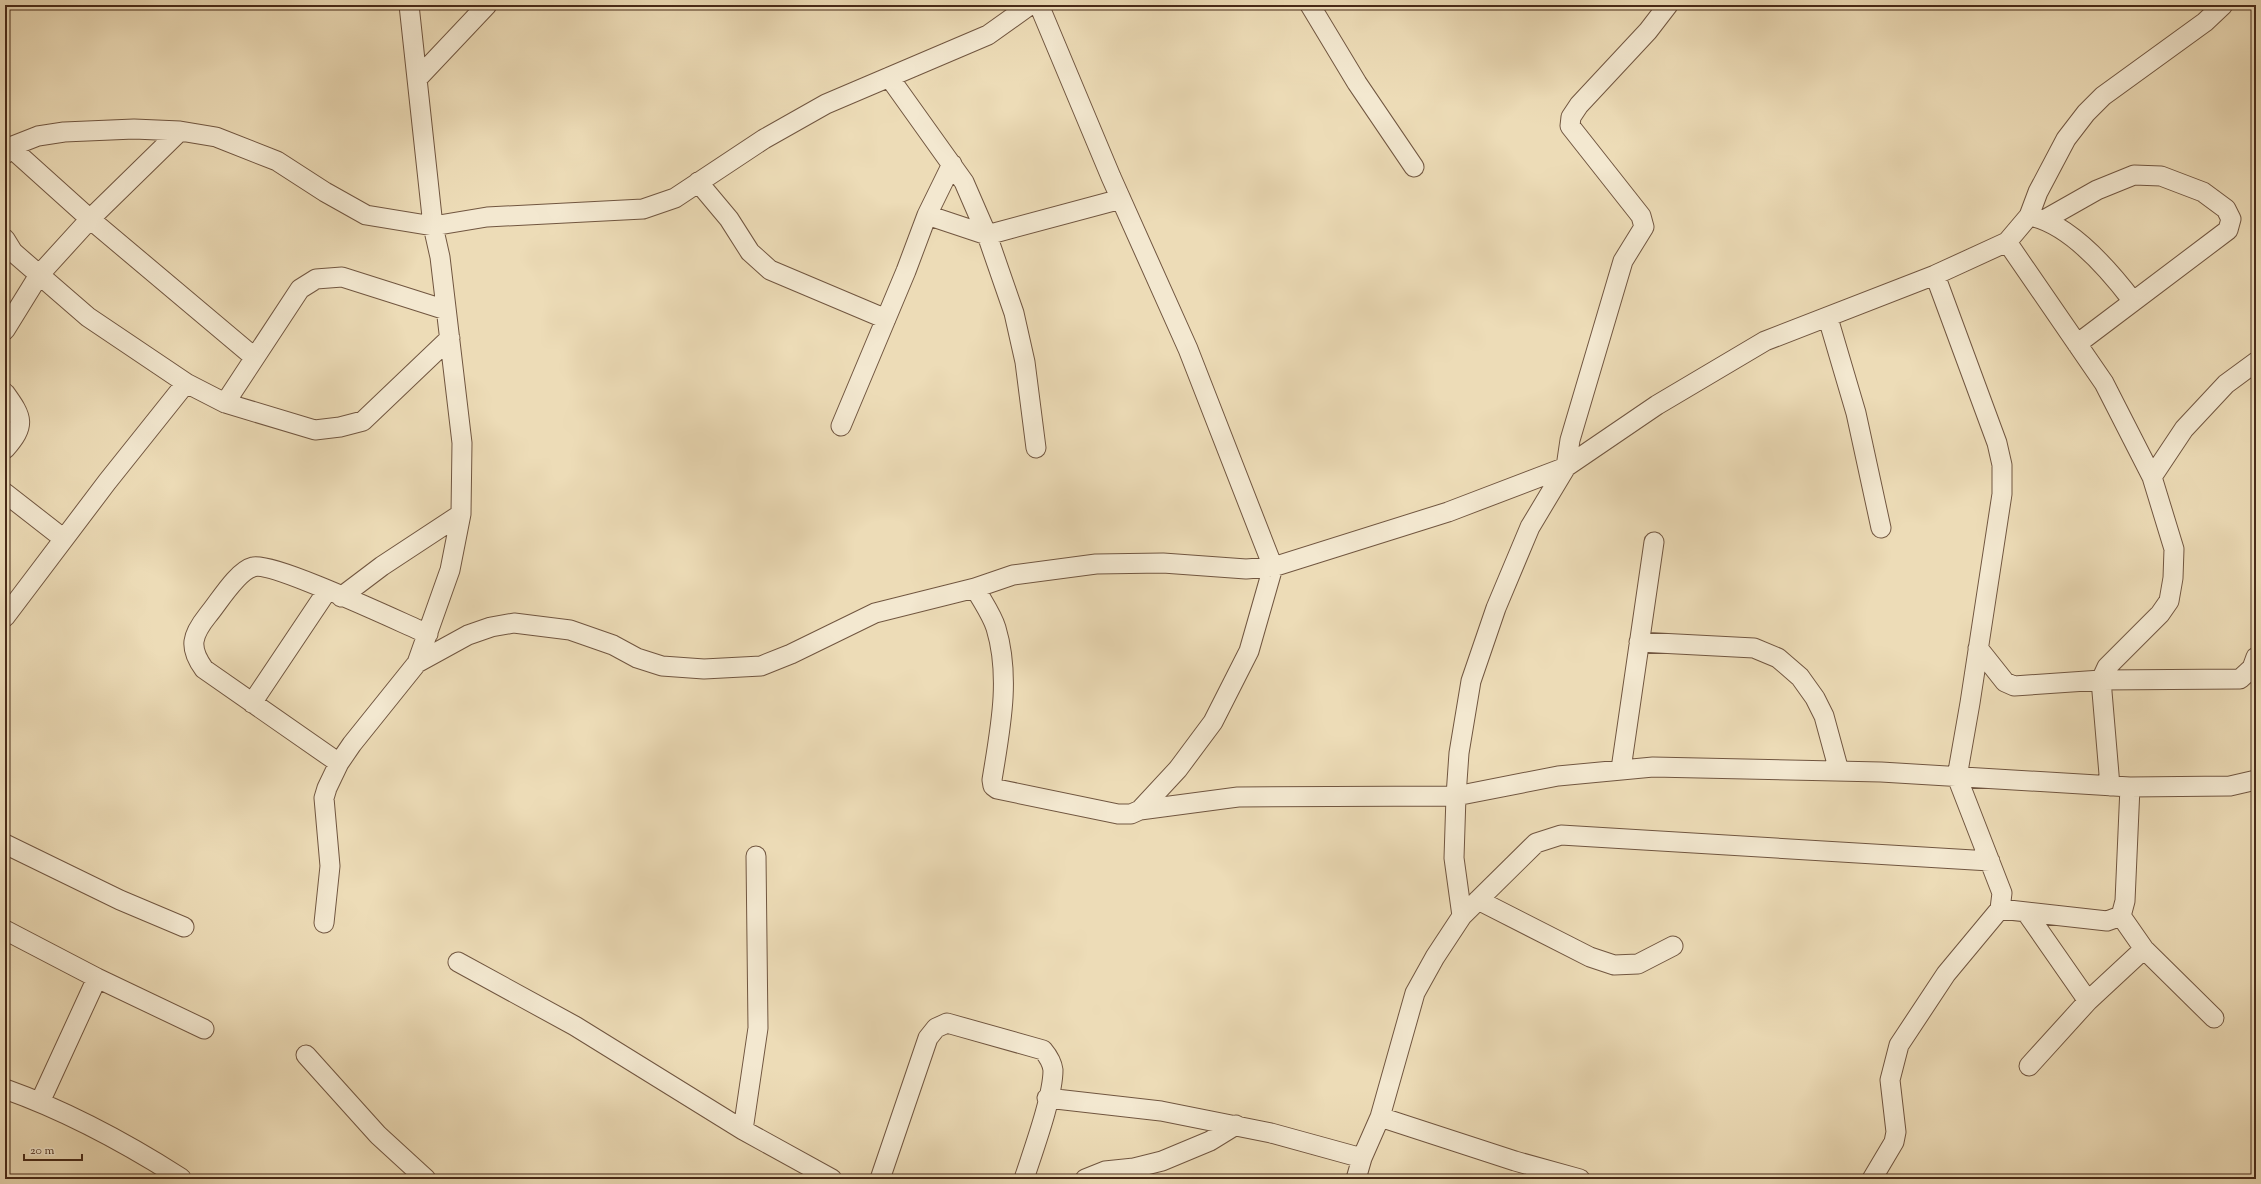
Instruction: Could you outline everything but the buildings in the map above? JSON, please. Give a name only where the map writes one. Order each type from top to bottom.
[{"type":"street","points":[[324,923],[330,866],[324,798],[327,788],[339,763],[352,744],[417,663],[450,570],[461,514],[462,442],[440,257],[433,226],[409,5]]},
{"type":"street","points":[[418,78],[487,5]]},
{"type":"street","points":[[254,357],[7,150],[38,136],[64,132],[134,129],[180,131],[216,137],[277,161],[325,192],[366,215],[433,226],[488,217],[643,209],[675,198],[764,139],[826,104],[988,35],[1030,5]]},
{"type":"street","points":[[1039,5],[1121,199],[1188,349],[1273,567],[1249,651],[1213,722],[1178,769],[1140,810]]},
{"type":"street","points":[[1310,5],[1357,83],[1414,167]]},
{"type":"street","points":[[1462,916],[1454,858],[1456,796],[1459,753],[1471,681],[1496,608],[1530,527],[1566,467],[1570,440],[1623,260],[1644,227],[1641,216],[1570,126],[1571,117],[1579,105],[1648,31],[1668,5]]},
{"type":"street","points":[[2037,218],[2038,192],[2066,139],[2086,113],[2103,96],[2204,22],[2223,5]]},
{"type":"street","points":[[889,77],[964,182],[987,235],[1014,313],[1025,362],[1036,448]]},
{"type":"street","points":[[5,330],[40,274],[90,219],[180,131]]},
{"type":"street","points":[[841,426],[886,319],[927,215],[952,164]]},
{"type":"street","points":[[417,663],[468,635],[491,627],[514,623],[570,630],[613,645],[637,658],[662,666],[704,669],[762,666],[791,654],[875,614],[975,588],[1013,575],[1096,564],[1163,563],[1246,569],[1273,567],[1448,512],[1566,467],[1656,405],[1765,341],[1828,318],[1935,275],[2007,242],[2037,218],[2097,190],[2134,175],[2161,176],[2203,192],[2226,209],[2231,219],[2228,230],[2178,269],[2132,300],[2077,344]]},
{"type":"street","points":[[698,182],[729,219],[750,252],[770,270],[886,319]]},
{"type":"street","points":[[927,215],[987,235],[1121,199]]},
{"type":"street","points":[[2037,218],[2072,238],[2106,268],[2132,300]]},
{"type":"street","points":[[5,239],[13,252],[88,316],[186,383],[225,403],[315,430],[340,427],[363,421],[450,338]]},
{"type":"street","points":[[2007,242],[2104,383],[2152,477],[2174,549],[2173,578],[2169,601],[2160,614],[2107,667],[2101,680],[2110,786]]},
{"type":"street","points":[[1872,1179],[1894,1142],[1896,1132],[1890,1080],[1899,1045],[1946,974],[2000,909],[2002,893],[1957,777],[2002,494],[2002,465],[1997,443],[1935,275]]},
{"type":"street","points":[[225,403],[300,289],[316,279],[342,277],[446,310]]},
{"type":"street","points":[[1828,318],[1856,413],[1881,528]]},
{"type":"street","points":[[2152,477],[2184,430],[2226,384],[2256,362]]},
{"type":"street","points":[[5,617],[186,383]]},
{"type":"street","points":[[5,392],[16,409],[19,429],[18,435],[5,449]]},
{"type":"street","points":[[5,493],[64,539]]},
{"type":"street","points":[[252,703],[334,594],[382,566],[461,514]]},
{"type":"street","points":[[1621,769],[1654,542]]},
{"type":"street","points":[[339,763],[204,669],[196,658],[193,642],[198,628],[240,575],[253,567],[268,567],[428,634]]},
{"type":"street","points":[[975,588],[996,628],[1002,659],[1003,710],[992,780],[993,786],[998,790],[1118,814],[1131,814],[1140,810],[1238,797],[1456,796],[1558,776],[1653,767],[1839,771],[2130,787],[2230,786],[2256,780]]},
{"type":"street","points":[[1639,642],[1754,648],[1778,658],[1800,677],[1815,698],[1824,716],[1839,771]]},
{"type":"street","points":[[1978,648],[2004,682],[2014,686],[2101,680],[2240,679],[2252,668],[2256,656]]},
{"type":"street","points":[[2130,787],[2125,901],[2121,916],[2144,949],[2214,1018]]},
{"type":"street","points":[[1356,1179],[1362,1158],[1380,1117],[1415,993],[1435,957],[1462,916],[1536,843],[1561,835],[1990,861]]},
{"type":"street","points":[[5,844],[120,900],[184,927]]},
{"type":"street","points":[[743,1130],[758,1028],[756,856]]},
{"type":"street","points":[[1478,900],[1590,957],[1614,965],[1638,964],[1673,946]]},
{"type":"street","points":[[2000,909],[2107,921],[2121,916]]},
{"type":"street","points":[[2026,912],[2088,1001]]},
{"type":"street","points":[[5,930],[97,978],[204,1029]]},
{"type":"street","points":[[2029,1066],[2088,1001],[2144,949]]},
{"type":"street","points":[[458,962],[575,1026],[743,1130],[832,1179]]},
{"type":"street","points":[[40,1102],[97,978]]},
{"type":"street","points":[[880,1179],[928,1038],[936,1028],[948,1023],[1043,1050],[1051,1060],[1052,1070],[1048,1098],[1024,1179]]},
{"type":"street","points":[[306,1055],[378,1135],[426,1179]]},
{"type":"street","points":[[5,1089],[40,1102],[142,1153],[181,1178]]},
{"type":"street","points":[[1048,1098],[1161,1111],[1236,1125],[1271,1132],[1362,1158]]},
{"type":"street","points":[[1380,1117],[1515,1161],[1580,1179]]},
{"type":"street","points":[[1085,1179],[1105,1171],[1134,1168],[1162,1162],[1210,1141],[1236,1125]]}]
